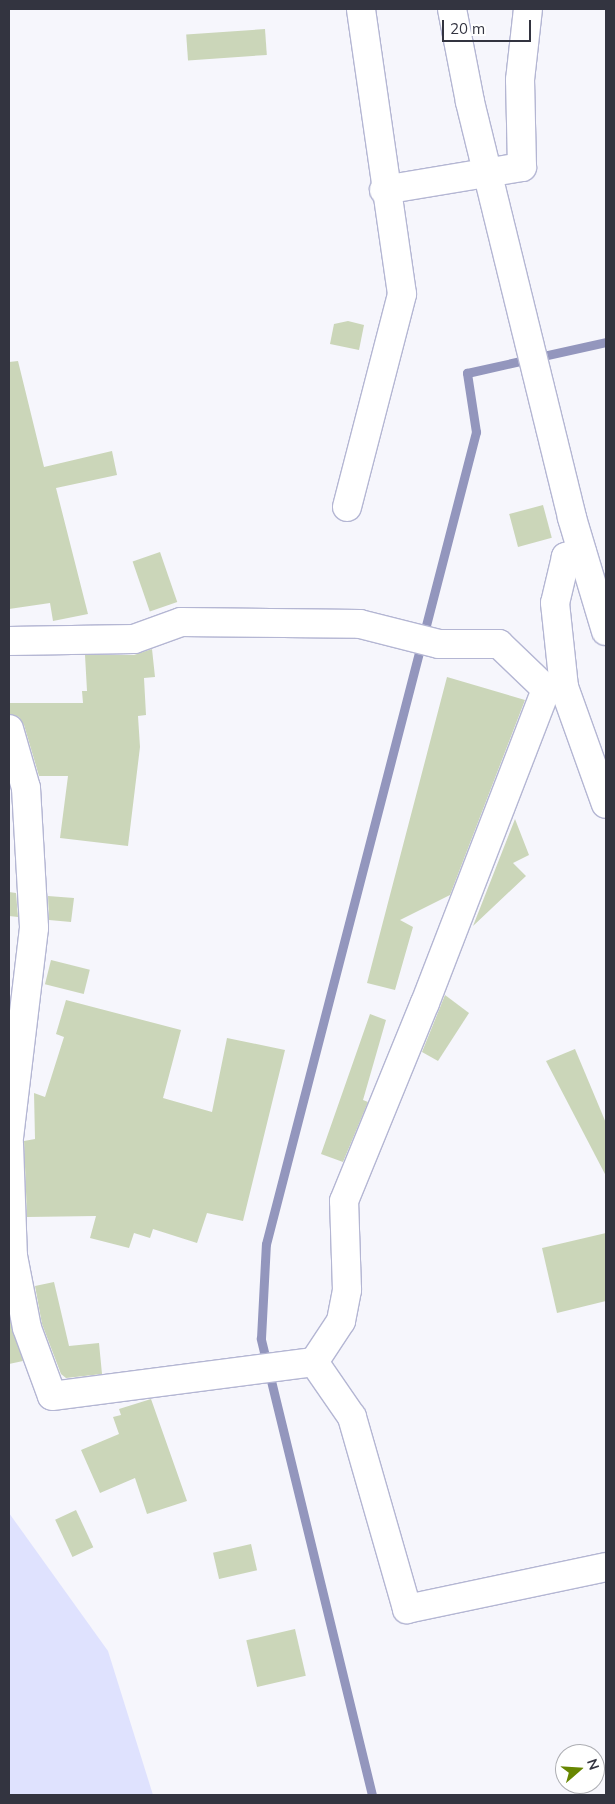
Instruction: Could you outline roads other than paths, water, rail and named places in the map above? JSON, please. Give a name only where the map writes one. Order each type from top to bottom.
[{"type":"street","points":[[347,507],[402,294],[384,190],[361,9]]},
{"type":"street","points":[[452,9],[486,171],[582,552],[606,631]]},
{"type":"street","points":[[384,190],[486,171],[522,167],[520,80],[528,9]]},
{"type":"street","points":[[9,1144],[13,1256],[27,1328],[52,1396],[301,1364],[340,1321],[347,1290],[344,1201],[555,688],[555,603],[566,557],[582,552]]},
{"type":"street","points":[[9,641],[134,638],[181,622],[226,620],[360,624],[439,644],[498,644],[555,688],[606,804]]},
{"type":"street","points":[[9,729],[26,788],[34,928],[9,1138]]},
{"type":"street","points":[[301,1364],[352,1418],[407,1609],[606,1567]]},
{"type":"waterway","points":[[372,1795],[261,1338],[266,1244],[476,432],[467,373],[606,342]]}]
